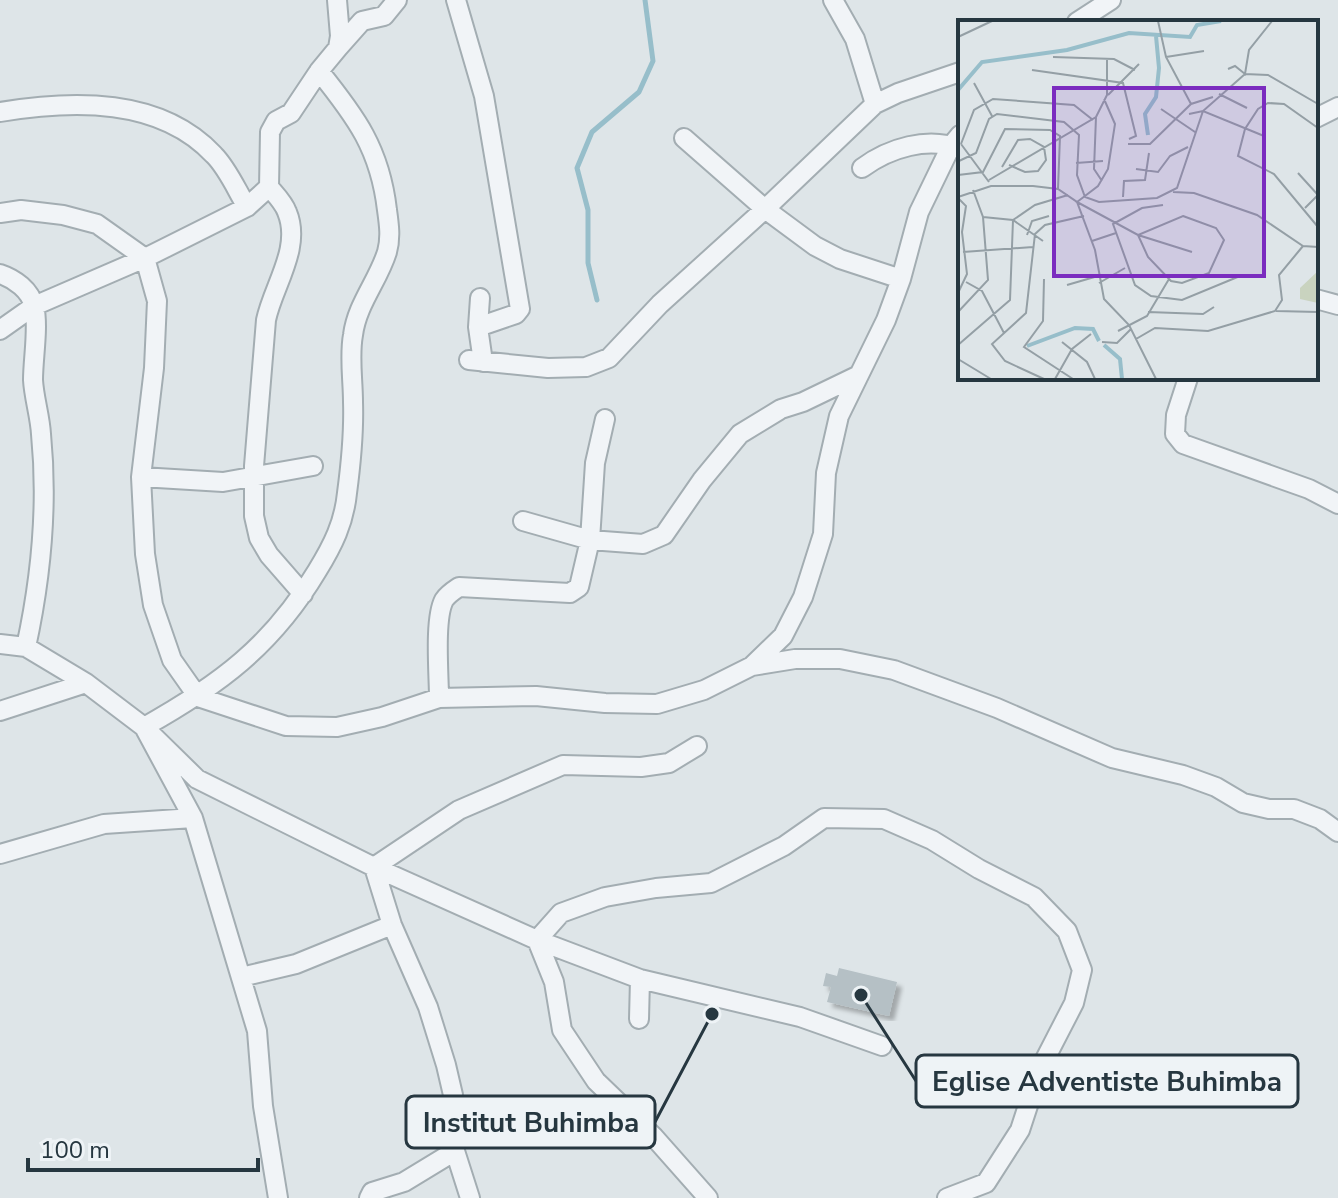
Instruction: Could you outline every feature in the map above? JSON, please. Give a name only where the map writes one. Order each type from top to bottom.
[{"type":"street","points":[[337,0],[338,48]]},
{"type":"street","points":[[303,594],[269,555],[259,538],[254,516],[254,476],[266,320],[270,298],[291,244],[287,211],[269,187],[270,132],[276,121],[291,113],[319,71],[362,21],[384,16],[397,0]]},
{"type":"street","points":[[456,0],[484,96],[520,309],[516,314],[478,327]]},
{"type":"street","points":[[833,0],[855,39],[875,104]]},
{"type":"street","points":[[1080,20],[1111,0]]},
{"type":"street","points":[[144,727],[198,697],[245,661],[278,627],[337,539],[343,519],[354,406],[352,338],[363,300],[377,281],[390,231],[380,167],[348,108],[319,71]]},
{"type":"street","points":[[480,298],[476,361],[548,368],[586,367],[609,358],[660,304],[875,104],[958,73]]},
{"type":"street","points":[[0,112],[41,105],[129,108],[182,128],[215,156],[247,207]]},
{"type":"street","points":[[1318,117],[1338,107]]},
{"type":"street","points":[[684,138],[765,209],[815,246],[840,259],[901,279]]},
{"type":"street","points":[[752,666],[783,636],[803,597],[823,534],[826,473],[839,416],[886,320],[919,212],[957,143],[914,145],[862,168]]},
{"type":"street","points":[[0,330],[34,306],[145,258],[247,207],[269,187]]},
{"type":"street","points":[[0,213],[21,210],[63,215],[97,224],[145,258],[157,301],[154,368],[141,477],[145,554],[153,605],[172,660],[198,697],[286,726],[337,727],[382,717],[439,698],[536,696],[605,703],[657,704],[704,690],[752,666],[795,659],[840,659],[894,670],[997,708],[1112,758],[1183,775],[1216,787],[1243,803],[1269,809],[1294,809],[1320,819],[1338,832]]},
{"type":"street","points":[[0,274],[27,290],[34,306],[33,383],[42,435],[43,524],[36,601],[26,647]]},
{"type":"street","points":[[1318,300],[1338,305]]},
{"type":"street","points":[[523,521],[590,540],[643,544],[664,535],[702,480],[740,434],[781,409],[859,375]]},
{"type":"street","points":[[1187,380],[1176,415],[1175,434],[1183,444],[1309,489],[1338,504]]},
{"type":"street","points":[[439,698],[440,628],[442,604],[447,595],[459,587],[570,593],[579,587],[590,540],[595,463],[605,419]]},
{"type":"street","points":[[141,477],[223,482],[313,466]]},
{"type":"street","points":[[0,644],[26,647],[86,683],[144,727],[197,779],[374,867],[537,940],[640,979],[800,1017],[882,1046]]},
{"type":"street","points":[[0,711],[86,683]]},
{"type":"street","points":[[144,727],[193,818],[257,1031],[263,1106],[278,1198]]},
{"type":"street","points":[[374,867],[459,810],[563,765],[641,767],[669,763],[697,746]]},
{"type":"street","points":[[0,854],[104,824],[193,818]]},
{"type":"street","points":[[537,940],[561,913],[605,897],[711,883],[784,846],[824,818],[884,819],[932,840],[1034,897],[1067,931],[1082,970],[1074,1003],[1040,1069],[1020,1130],[986,1183],[947,1198]]},
{"type":"street","points":[[374,867],[392,925],[428,1007],[446,1065],[453,1095],[450,1125],[470,1198]]},
{"type":"street","points":[[241,977],[296,964],[392,925]]},
{"type":"street","points":[[537,940],[554,982],[562,1030],[596,1081],[654,1137],[708,1198]]},
{"type":"street","points":[[639,1019],[640,979]]},
{"type":"street","points":[[369,1198],[372,1192],[404,1182],[455,1151]]},
{"type":"building","points":[[839,968],[897,982],[889,1016],[827,1002],[831,987],[823,986],[826,973],[837,976]]},
{"type":"waterway","points":[[597,300],[588,263],[588,210],[577,168],[592,132],[639,92],[653,61],[645,0]]},
{"type":"place","name":"Eglise Adventiste Buhimba","points":[[861,995]]},
{"type":"place","name":"Institut Buhimba","points":[[712,1014]]}]
